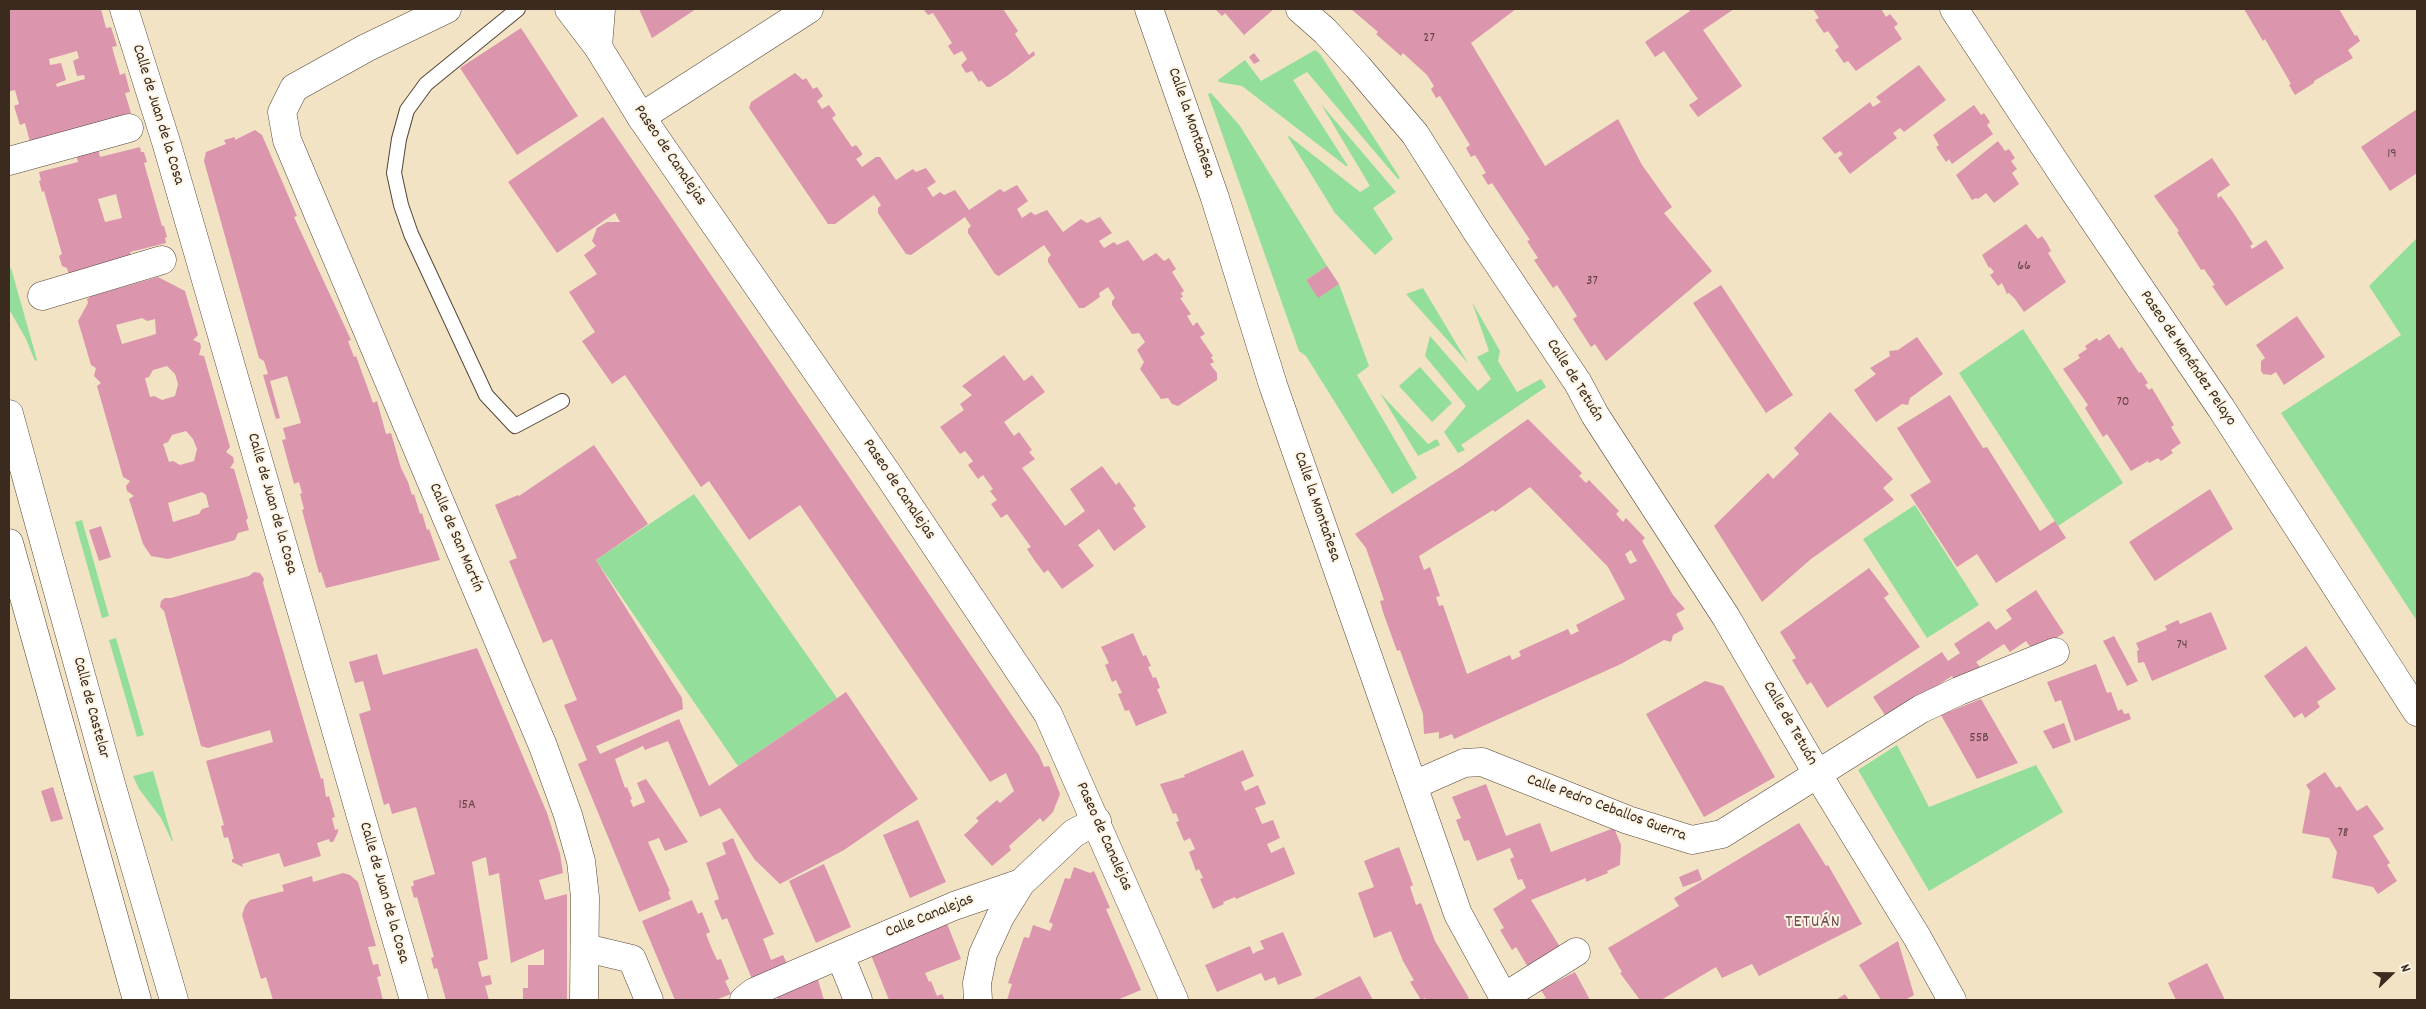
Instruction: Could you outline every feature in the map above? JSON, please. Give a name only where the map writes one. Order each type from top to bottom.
[{"type":"street","name":"Calle de Juan de la Cosa","points":[[124,9],[164,136],[414,1000]]},
{"type":"street","name":"Calle de San Martín","points":[[447,9],[366,48],[294,88],[282,112],[288,140],[543,746],[568,815],[582,870],[585,896],[584,1000]]},
{"type":"street","name":"Paseo de Canalejas","points":[[568,9],[598,47],[642,117],[892,481],[1048,714],[1097,821],[1174,1000]]},
{"type":"street","points":[[598,47],[601,9]]},
{"type":"street","points":[[642,117],[809,9]]},
{"type":"street","name":"Calle la Montañesa","points":[[1149,9],[1215,198],[1272,385],[1458,914],[1504,999],[1576,952]]},
{"type":"street","name":"Calle de Tetuán","points":[[1300,9],[1358,67],[1415,134],[1477,232],[1578,383],[1595,415],[1726,617],[1818,775],[1917,937],[1952,1000]]},
{"type":"street","name":"Paseo de Menéndez Pelayo","points":[[1954,9],[2221,408],[2417,712]]},
{"type":"street","points":[[9,160],[129,128]]},
{"type":"street","points":[[42,296],[162,260]]},
{"type":"street","name":"Calle de Castelar","points":[[9,414],[110,784],[174,1000]]},
{"type":"street","name":"Calle de Castelar","points":[[9,543],[137,1000]]},
{"type":"street","name":"Calle de Tetuán","points":[[1818,775],[1921,709],[1959,691],[2055,652]]},
{"type":"street","name":"Calle Pedro Ceballos Guerra","points":[[1414,785],[1464,763],[1482,762],[1628,820],[1692,840],[1722,834],[1818,775]]},
{"type":"street","points":[[978,1000],[977,983],[983,954],[1000,917],[1021,883],[1074,833],[1097,821]]},
{"type":"street","name":"Calle Canalejas","points":[[752,997],[840,955],[954,906],[1021,883]]},
{"type":"street","points":[[586,948],[632,959],[649,1000]]},
{"type":"street","points":[[840,955],[858,1000]]},
{"type":"lane","points":[[518,9],[426,84],[416,97],[407,110],[399,139],[394,173],[401,205],[411,234],[486,394],[515,426],[562,401]]},
{"type":"green space","points":[[1315,50],[1320,54],[1400,178],[1398,179],[1307,72],[1293,80],[1348,166],[1242,86],[1219,82],[1218,80],[1245,60],[1261,81]]},
{"type":"green space","points":[[1211,93],[1240,126],[1327,266],[1306,280],[1318,297],[1339,284],[1369,366],[1357,375],[1417,478],[1392,494],[1306,356],[1299,351],[1208,94]]},
{"type":"green space","points":[[1321,104],[1396,192],[1373,208],[1393,239],[1375,255],[1335,213],[1288,137],[1360,192],[1370,186]]},
{"type":"green space","points":[[2417,238],[2417,621],[2281,413],[2401,335],[2369,286]]},
{"type":"green space","points":[[11,268],[37,360],[35,361],[26,339],[9,309],[9,269]]},
{"type":"green space","points":[[1423,288],[1468,363],[1406,294]]},
{"type":"green space","points":[[1472,302],[1500,351],[1498,361],[1517,392],[1541,379],[1546,387],[1461,445],[1465,450],[1458,453],[1444,432],[1466,406],[1425,356],[1430,336],[1478,391],[1491,379],[1477,357],[1489,351]]},
{"type":"green space","points":[[2023,329],[2123,483],[2058,526],[1959,373]]},
{"type":"green space","points":[[1420,367],[1452,403],[1432,422],[1399,386]]},
{"type":"green space","points":[[1380,393],[1428,444],[1437,439],[1440,445],[1418,456]]},
{"type":"green space","points":[[694,494],[837,698],[738,766],[596,560]]},
{"type":"green space","points":[[1915,505],[1979,605],[1927,638],[1863,539]]},
{"type":"green space","points":[[82,520],[109,616],[102,618],[75,522]]},
{"type":"green space","points":[[116,638],[144,735],[137,737],[109,640]]},
{"type":"green space","points":[[1897,745],[1929,807],[2036,765],[2063,812],[1929,891],[1858,770]]},
{"type":"green space","points":[[153,771],[173,841],[161,818],[139,789],[133,776]]},
{"type":"building","points":[[9,9],[101,9],[106,28],[111,27],[117,46],[112,47],[120,75],[125,73],[130,92],[125,93],[131,113],[127,114],[128,118],[109,123],[108,120],[30,142],[25,123],[20,125],[14,106],[19,104],[15,90],[10,91]],"holes":[[[77,51],[79,58],[73,61],[77,76],[84,75],[85,79],[57,87],[56,84],[66,80],[61,63],[50,65],[49,59]]]},
{"type":"building","points":[[639,9],[696,9],[652,38]]},
{"type":"building","points":[[923,9],[1003,9],[1018,31],[1015,34],[1029,55],[1034,51],[1035,55],[1007,76],[987,87],[981,80],[979,82],[972,71],[966,73],[961,65],[967,59],[962,51],[954,55],[948,46],[952,43],[933,13],[928,15]]},
{"type":"building","points":[[1215,9],[1274,9],[1244,35],[1225,13],[1222,16]]},
{"type":"building","points":[[1351,9],[1516,9],[1471,43],[1545,166],[1618,119],[1642,165],[1672,207],[1664,213],[1712,271],[1606,361],[1595,344],[1591,347],[1573,319],[1577,316],[1557,285],[1553,288],[1534,260],[1538,258],[1527,241],[1530,240],[1492,183],[1488,185],[1482,175],[1486,173],[1475,155],[1471,157],[1466,148],[1470,145],[1440,96],[1436,98],[1431,89],[1434,86],[1427,75],[1403,53],[1401,56],[1376,34],[1378,32]]},
{"type":"building","points":[[1688,9],[1734,9],[1703,30],[1742,86],[1698,117],[1689,105],[1698,99],[1664,51],[1655,57],[1645,42],[1690,11]]},
{"type":"building","points":[[1813,9],[1881,9],[1886,17],[1890,14],[1898,24],[1894,27],[1902,39],[1856,71],[1848,61],[1844,63],[1835,50],[1839,47],[1828,31],[1824,33],[1815,20],[1819,18]]},
{"type":"building","points":[[2244,9],[2339,9],[2360,41],[2348,50],[2353,58],[2314,81],[2314,83],[2295,95],[2289,85],[2291,84],[2265,39],[2263,41]]},
{"type":"building","points":[[521,28],[578,116],[517,155],[460,68]]},
{"type":"building","points":[[1254,53],[1260,61],[1254,64],[1249,57]]},
{"type":"building","points":[[1919,65],[1946,100],[1904,132],[1900,128],[1893,133],[1897,138],[1850,174],[1838,158],[1843,154],[1840,151],[1835,154],[1822,138],[1870,102],[1873,107],[1881,102],[1876,97]]},
{"type":"building","points":[[795,73],[803,80],[806,78],[813,89],[817,87],[823,96],[817,101],[822,109],[829,105],[836,115],[832,118],[852,147],[856,145],[862,153],[856,159],[862,167],[876,157],[880,157],[896,180],[913,169],[916,172],[926,168],[936,182],[927,188],[933,197],[940,192],[944,195],[955,190],[969,210],[1000,189],[1004,192],[1017,185],[1028,201],[1017,209],[1022,218],[1031,212],[1035,215],[1047,210],[1063,232],[1081,219],[1087,223],[1100,217],[1112,233],[1099,241],[1104,248],[1114,242],[1117,245],[1128,240],[1143,261],[1156,253],[1164,261],[1169,258],[1176,269],[1172,272],[1184,291],[1181,293],[1183,297],[1180,298],[1191,314],[1187,316],[1193,326],[1197,322],[1205,334],[1200,337],[1213,356],[1211,357],[1214,362],[1210,364],[1217,373],[1217,380],[1178,406],[1172,404],[1168,398],[1161,399],[1140,369],[1144,362],[1137,350],[1145,342],[1139,333],[1132,334],[1112,305],[1112,301],[1115,298],[1108,287],[1099,293],[1100,297],[1084,308],[1079,308],[1048,262],[1048,258],[1051,255],[1044,245],[999,276],[995,274],[968,233],[968,229],[971,226],[965,217],[911,255],[906,254],[878,213],[878,208],[881,205],[874,195],[835,224],[828,224],[749,108],[751,102]]},
{"type":"building","points":[[1974,105],[1981,115],[1984,113],[1990,122],[1987,125],[1993,134],[1952,164],[1949,159],[1946,162],[1936,147],[1939,145],[1933,135]]},
{"type":"building","points":[[2417,109],[2417,173],[2390,191],[2361,147]]},
{"type":"building","points":[[603,117],[1039,755],[1044,767],[1049,766],[1060,794],[1053,812],[1043,822],[1040,818],[1009,846],[1011,850],[992,866],[964,835],[979,821],[976,818],[997,800],[1000,803],[1014,791],[1006,773],[990,782],[800,505],[749,540],[709,481],[701,487],[625,375],[612,384],[582,341],[595,332],[569,292],[597,274],[584,255],[596,246],[592,241],[597,228],[607,222],[620,222],[615,213],[557,253],[508,182]]},
{"type":"building","points":[[255,130],[262,135],[297,216],[294,217],[351,340],[348,341],[354,357],[356,356],[373,403],[377,401],[386,434],[391,433],[401,468],[412,495],[414,494],[420,514],[422,513],[427,530],[429,529],[440,560],[326,588],[321,572],[319,573],[302,510],[304,509],[299,482],[294,484],[282,440],[286,439],[283,428],[301,423],[287,376],[270,381],[280,418],[276,419],[263,375],[268,374],[264,361],[259,358],[204,161],[206,152],[226,144],[224,140],[235,137],[235,140]]},
{"type":"building","points":[[1998,141],[2005,151],[2009,149],[2015,158],[2011,161],[2017,169],[2012,173],[2019,184],[1994,203],[1986,193],[1978,199],[1972,200],[1956,175]]},
{"type":"building","points":[[97,144],[100,157],[140,147],[141,152],[144,152],[147,162],[144,163],[162,226],[164,226],[167,237],[165,238],[166,243],[130,252],[133,263],[70,278],[67,268],[62,266],[59,256],[62,254],[44,191],[42,192],[39,172],[78,162],[75,149]],"holes":[[[116,194],[122,218],[105,222],[98,199]]]},
{"type":"building","points":[[2212,158],[2230,185],[2217,194],[2218,198],[2221,196],[2234,214],[2253,244],[2250,246],[2252,249],[2266,240],[2284,268],[2226,306],[2212,286],[2215,285],[2204,269],[2201,270],[2177,232],[2179,231],[2154,196]]},
{"type":"building","points":[[2026,224],[2038,239],[2042,236],[2047,243],[2051,251],[2048,253],[2066,282],[2024,312],[2015,299],[2009,293],[2007,294],[2002,283],[1998,286],[1990,275],[1994,272],[1989,268],[1982,255]]},
{"type":"building","points":[[1327,266],[1339,284],[1318,298],[1306,280]]},
{"type":"building","points":[[158,277],[185,291],[198,335],[193,340],[200,343],[199,355],[204,356],[230,447],[226,452],[233,457],[234,462],[230,468],[234,469],[248,518],[246,520],[249,530],[238,533],[235,540],[168,559],[151,556],[143,544],[129,499],[134,496],[127,491],[126,486],[130,481],[123,477],[97,386],[101,383],[94,376],[96,368],[91,365],[78,321],[88,303],[87,299]],"holes":[[[142,318],[147,321],[155,319],[156,334],[122,344],[116,325]],[[167,366],[175,374],[178,384],[175,396],[162,400],[154,396],[150,397],[145,378],[149,377],[153,370]],[[186,431],[193,439],[197,449],[194,461],[180,465],[173,461],[169,462],[163,444],[168,442],[172,435]],[[202,492],[206,495],[209,507],[202,509],[199,514],[173,522],[168,503]]]},
{"type":"building","points":[[1721,285],[1793,395],[1766,413],[1693,303]]},
{"type":"building","points":[[2297,316],[2325,357],[2284,385],[2276,372],[2271,375],[2263,374],[2261,371],[2261,361],[2265,358],[2256,345]]},
{"type":"building","points":[[2109,334],[2119,349],[2122,347],[2139,373],[2141,372],[2148,383],[2145,385],[2149,390],[2152,388],[2174,425],[2171,427],[2181,443],[2171,450],[2173,453],[2161,461],[2158,458],[2149,463],[2148,461],[2131,471],[2107,434],[2103,437],[2085,408],[2088,405],[2063,369],[2080,358],[2078,355],[2087,349],[2085,346],[2097,338],[2099,341]]},
{"type":"building","points":[[1917,337],[1943,374],[1910,398],[1908,405],[1902,404],[1876,422],[1854,390],[1876,374],[1870,368],[1890,356],[1889,351],[1898,350]]},
{"type":"building","points":[[1004,355],[1024,381],[1032,375],[1045,392],[1004,422],[1014,436],[1019,432],[1032,450],[1029,452],[1035,459],[1022,468],[1065,526],[1085,511],[1070,489],[1102,466],[1116,485],[1119,482],[1136,506],[1133,508],[1146,527],[1114,551],[1099,529],[1078,545],[1094,566],[1062,589],[1048,570],[1044,573],[1035,561],[1027,549],[1031,547],[1007,514],[1001,518],[991,504],[997,500],[990,491],[993,489],[983,475],[978,479],[968,465],[973,461],[965,451],[960,454],[940,427],[964,410],[960,404],[972,395],[962,386]]},
{"type":"building","points":[[1950,395],[1983,448],[1987,447],[2040,531],[2055,521],[2066,538],[1996,583],[1977,554],[1957,567],[1910,495],[1931,482],[1897,428]]},
{"type":"building","points":[[1830,412],[1893,479],[1883,488],[1894,500],[1811,559],[1762,602],[1714,526],[1768,473],[1773,479],[1799,454],[1794,448]]},
{"type":"building","points":[[1528,419],[1582,473],[1579,476],[1586,483],[1589,480],[1619,511],[1616,514],[1623,522],[1626,518],[1645,538],[1642,541],[1673,595],[1685,609],[1676,614],[1684,629],[1673,635],[1671,642],[1664,640],[1621,664],[1454,739],[1452,734],[1439,739],[1439,732],[1424,734],[1423,714],[1400,650],[1397,651],[1383,612],[1380,601],[1384,600],[1366,548],[1355,534],[1462,466]],"holes":[[[1530,487],[1608,567],[1625,599],[1576,625],[1579,631],[1571,635],[1568,629],[1519,651],[1521,656],[1512,660],[1510,655],[1467,674],[1443,605],[1439,606],[1436,597],[1440,596],[1430,567],[1424,570],[1419,556],[1493,510],[1495,512]],[[1631,550],[1637,561],[1630,564],[1625,554]]]},
{"type":"building","points":[[594,445],[648,524],[596,560],[682,698],[683,709],[596,746],[600,754],[679,719],[709,786],[846,692],[918,799],[844,850],[780,884],[755,860],[720,808],[700,817],[668,741],[645,750],[643,746],[615,759],[625,788],[627,787],[632,799],[630,800],[633,807],[645,802],[637,783],[646,779],[688,842],[665,851],[659,838],[648,842],[670,891],[668,892],[671,899],[639,912],[578,764],[587,760],[564,705],[577,700],[552,639],[543,643],[509,561],[517,558],[495,505],[519,496]]},
{"type":"building","points":[[2210,489],[2233,529],[2155,581],[2129,542]]},
{"type":"building","points":[[101,526],[111,557],[99,561],[89,530]]},
{"type":"building","points":[[1869,568],[1889,594],[1884,598],[1920,647],[1827,708],[1811,682],[1807,685],[1792,660],[1796,658],[1780,632]]},
{"type":"building","points":[[254,572],[260,573],[264,579],[263,583],[321,779],[323,778],[326,797],[329,796],[335,817],[332,818],[335,830],[338,829],[333,842],[330,842],[329,839],[317,843],[321,856],[284,867],[279,853],[242,864],[243,867],[232,862],[232,859],[234,859],[228,837],[224,838],[221,826],[224,825],[206,761],[273,742],[270,730],[208,748],[201,746],[164,611],[160,607],[161,601],[165,598],[171,598],[249,576]]},
{"type":"building","points":[[2036,590],[2064,633],[2034,652],[2026,641],[2010,652],[2004,644],[1976,662],[1980,667],[1956,683],[1952,676],[1887,718],[1873,697],[1942,652],[1948,661],[1960,653],[1954,644],[1989,621],[1996,630],[2012,619],[2006,610]]},
{"type":"building","points":[[2211,612],[2227,649],[2152,681],[2144,662],[2138,663],[2137,651],[2139,650],[2136,643],[2167,630],[2165,626],[2178,620],[2180,624]]},
{"type":"building","points":[[1133,633],[1143,656],[1146,655],[1151,666],[1148,667],[1153,678],[1156,677],[1160,688],[1157,689],[1167,713],[1136,726],[1129,710],[1125,711],[1118,694],[1122,693],[1116,680],[1112,682],[1105,665],[1109,663],[1101,647]]},
{"type":"building","points":[[2114,636],[2138,681],[2127,686],[2103,641]]},
{"type":"building","points":[[2306,646],[2336,689],[2317,702],[2320,707],[2305,718],[2302,713],[2294,718],[2264,676]]},
{"type":"building","points":[[477,648],[547,813],[560,854],[563,873],[539,880],[545,900],[567,894],[567,1000],[523,999],[523,988],[528,988],[528,965],[544,965],[544,949],[511,963],[499,873],[489,876],[486,857],[472,862],[488,959],[478,962],[482,977],[490,975],[492,984],[485,986],[489,1000],[446,1000],[437,968],[434,969],[431,958],[434,957],[417,897],[414,898],[411,887],[414,885],[413,881],[435,874],[416,807],[392,814],[389,803],[384,805],[359,714],[371,710],[363,681],[355,683],[349,662],[377,654],[383,675]]},
{"type":"building","points":[[2096,664],[2107,693],[2111,692],[2118,711],[2122,709],[2124,714],[2129,713],[2131,719],[2075,741],[2061,700],[2055,702],[2047,682]]},
{"type":"building","points":[[1705,681],[1723,686],[1775,777],[1704,817],[1646,714]]},
{"type":"building","points":[[1981,699],[2018,763],[1977,779],[1941,715]]},
{"type":"building","points":[[2064,723],[2071,742],[2053,749],[2043,731]]},
{"type":"building","points":[[1243,750],[1254,776],[1241,782],[1245,791],[1258,785],[1266,804],[1255,808],[1262,824],[1273,820],[1280,838],[1267,844],[1271,853],[1284,847],[1295,874],[1236,899],[1235,897],[1223,902],[1224,904],[1213,909],[1200,879],[1203,878],[1199,869],[1196,871],[1189,852],[1195,849],[1190,838],[1184,841],[1176,822],[1179,821],[1176,813],[1173,814],[1160,784],[1185,777],[1184,775]]},
{"type":"building","points":[[2325,772],[2336,788],[2340,786],[2357,811],[2367,805],[2384,829],[2373,836],[2390,863],[2387,865],[2397,881],[2378,894],[2373,887],[2332,878],[2337,852],[2329,838],[2302,833],[2310,791],[2306,785]]},
{"type":"building","points":[[1486,784],[1506,836],[1540,823],[1551,852],[1614,828],[1621,845],[1620,865],[1607,871],[1608,873],[1586,882],[1586,878],[1531,900],[1560,947],[1528,967],[1516,947],[1512,950],[1500,930],[1504,928],[1493,909],[1526,888],[1522,879],[1518,880],[1510,859],[1514,857],[1510,848],[1477,861],[1469,840],[1464,841],[1456,820],[1461,818],[1452,797]]},
{"type":"building","points":[[53,787],[63,819],[51,822],[41,791]]},
{"type":"building","points":[[918,820],[946,882],[910,898],[883,835]]},
{"type":"building","points":[[1799,823],[1826,866],[1828,865],[1862,924],[1759,976],[1752,964],[1722,978],[1716,967],[1661,1000],[1640,1000],[1620,973],[1622,972],[1608,948],[1679,906],[1674,898]]},
{"type":"building","points":[[733,838],[774,934],[763,939],[771,960],[783,955],[789,968],[754,984],[727,918],[722,920],[714,901],[719,899],[706,863],[726,854],[722,843]]},
{"type":"building","points":[[1399,847],[1413,885],[1410,887],[1416,905],[1421,903],[1435,941],[1469,998],[1466,1000],[1427,1000],[1425,998],[1421,1000],[1410,982],[1414,980],[1403,961],[1391,931],[1374,938],[1358,893],[1374,887],[1364,861]]},
{"type":"building","points":[[824,864],[851,927],[816,943],[789,881]]},
{"type":"building","points":[[1074,867],[1090,873],[1094,871],[1110,908],[1106,909],[1141,990],[1117,1000],[1007,1000],[1012,984],[1008,983],[1024,937],[1029,938],[1033,925],[1050,931],[1053,924],[1049,922],[1065,878],[1070,879]]},
{"type":"building","points":[[1698,869],[1702,880],[1683,887],[1679,877]]},
{"type":"building","points":[[343,873],[350,875],[358,882],[376,946],[368,947],[373,965],[378,964],[381,976],[377,977],[383,1000],[273,1000],[266,977],[261,979],[242,915],[245,906],[250,900],[284,891],[282,885],[312,876],[313,882]]},
{"type":"building","points":[[692,900],[698,914],[702,912],[710,932],[706,934],[711,947],[717,960],[721,959],[729,979],[725,981],[731,994],[715,1000],[675,1000],[642,921]]},
{"type":"building","points":[[946,921],[961,959],[925,973],[929,982],[931,981],[937,996],[942,994],[945,1000],[889,1000],[871,955]]},
{"type":"building","points":[[1283,932],[1302,975],[1278,985],[1275,977],[1265,981],[1261,973],[1217,992],[1205,965],[1250,946],[1253,954],[1264,949],[1260,941]]},
{"type":"building","points":[[1898,941],[1914,995],[1905,1000],[1881,1000],[1859,965]]},
{"type":"building","points":[[2207,963],[2225,1000],[2176,1000],[2168,983]]},
{"type":"building","points":[[1575,972],[1590,1000],[1542,1000],[1546,998],[1541,990]]},
{"type":"building","points":[[816,973],[824,1000],[778,1000],[774,990]]},
{"type":"building","points":[[1360,976],[1373,1000],[1311,1000]]},
{"type":"building","points":[[1845,994],[1849,1000],[1836,1000]]},
{"type":"district","name":"TETUÁN","points":[[1813,924]]}]
